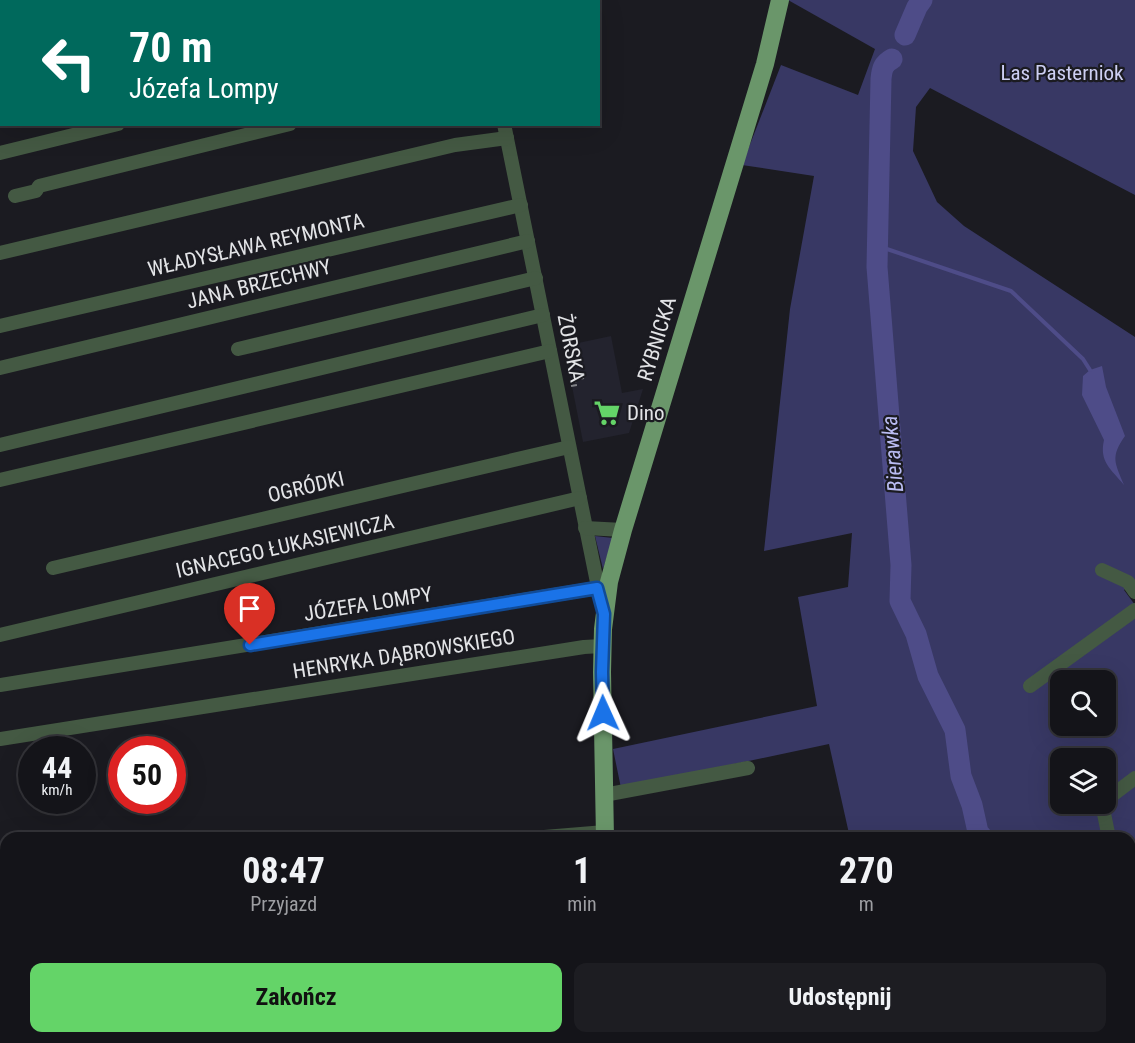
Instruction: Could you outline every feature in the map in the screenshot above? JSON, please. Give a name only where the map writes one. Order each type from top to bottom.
[{"type":"main road","name":"RYBNICKA","points":[[605,832],[602,646],[609,582],[622,530],[762,75],[780,0]]},
{"type":"street","points":[[0,153],[110,126]]},
{"type":"street","points":[[15,196],[36,191],[39,186],[282,126]]},
{"type":"street","points":[[0,253],[506,131]]},
{"type":"street","name":"ŻORSKA","points":[[506,131],[604,614]]},
{"type":"street","name":"WŁADYSŁAWA REYMONTA","points":[[0,326],[521,205]]},
{"type":"street","name":"JANA BRZECHWY","points":[[0,368],[528,241]]},
{"type":"street","points":[[238,349],[536,278]]},
{"type":"street","points":[[0,445],[543,315]]},
{"type":"street","points":[[0,480],[550,351]]},
{"type":"street","name":"OGRÓDKI","points":[[53,568],[569,447]]},
{"type":"street","name":"IGNACEGO ŁUKASIEWICZA","points":[[0,635],[580,498]]},
{"type":"street","points":[[585,528],[622,530]]},
{"type":"street","points":[[1102,570],[1131,587]]},
{"type":"street","name":"JÓZEFA LOMPY","points":[[0,685],[597,588]]},
{"type":"street","points":[[1030,686],[1135,610]]},
{"type":"street","name":"HENRYKA DĄBROWSKIEGO","points":[[0,739],[602,646]]},
{"type":"street","points":[[604,795],[748,768]]},
{"type":"street","points":[[1116,792],[1135,778]]},
{"type":"street","points":[[1104,814],[1108,832]]},
{"type":"path","points":[[557,387],[577,385],[575,380],[584,378]]},
{"type":"shaded area","points":[[611,336],[622,393],[643,389],[629,433],[583,442],[564,346]]},
{"type":"shaded area","points":[[1102,366],[1106,387],[1125,436],[1116,455],[1118,471],[1124,485],[1105,460],[1104,440],[1082,395],[1083,376],[1090,370]]},
{"type":"green space","name":"Las Pasterniok","points":[[788,0],[1135,0],[1135,195],[930,88],[916,107],[913,151],[937,202],[964,226],[1135,337],[1135,580],[1124,590],[1135,605],[1135,832],[849,832],[829,744],[621,788],[613,749],[817,706],[798,597],[848,587],[852,533],[764,551],[790,309],[814,176],[742,165],[781,65],[858,95],[875,49]]},
{"type":"green space","points":[[595,536],[613,538],[603,569]]},
{"type":"waterway","name":"Bierawka","points":[[905,35],[922,0]]},
{"type":"waterway","name":"Bierawka","points":[[892,59],[883,67],[881,79],[877,267],[901,565],[900,601],[916,634],[928,676],[955,730],[961,776],[972,805],[978,832]]},
{"type":"waterway","points":[[878,246],[1011,291],[1083,359],[1090,370]]},
{"type":"place","name":"Dino","points":[[607,413]]},
{"type":"route","points":[[250,645],[597,588],[604,614],[603,713]]}]
